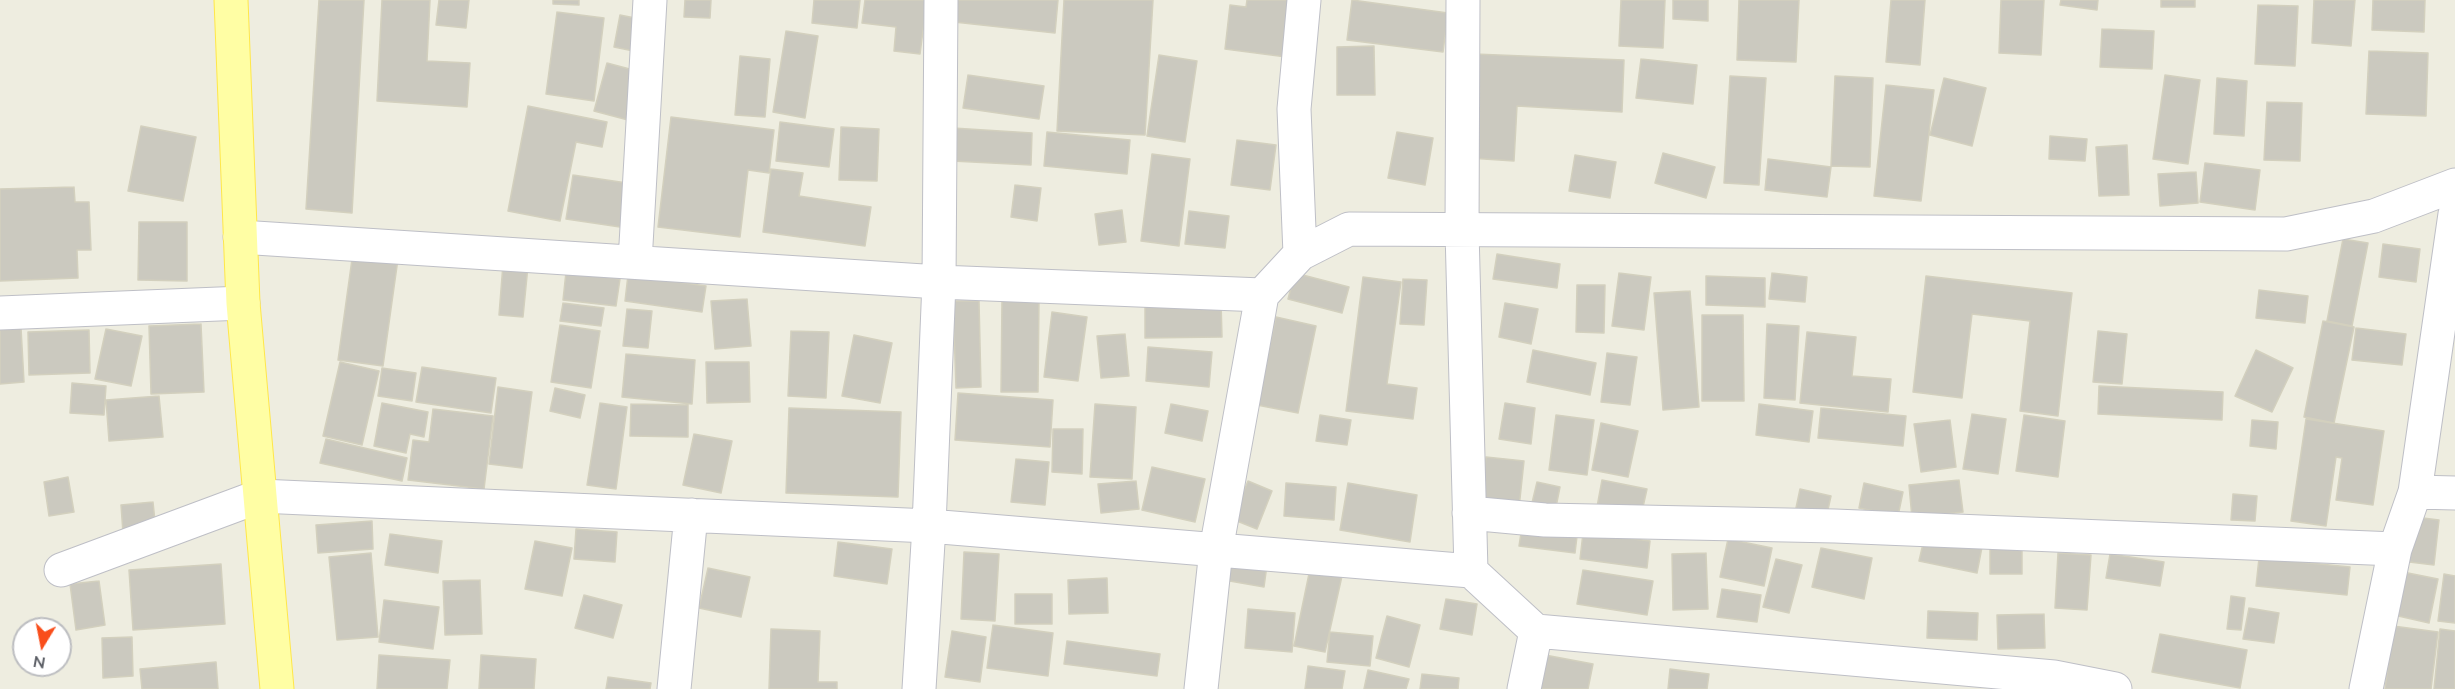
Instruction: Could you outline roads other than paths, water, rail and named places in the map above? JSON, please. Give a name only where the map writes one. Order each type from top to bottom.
[{"type":"main road","points":[[231,0],[243,303],[277,689]]},
{"type":"street","points":[[634,262],[650,0]]},
{"type":"street","points":[[919,689],[929,526],[939,282],[941,0]]},
{"type":"street","points":[[1300,254],[1294,109],[1304,0]]},
{"type":"street","points":[[1463,0],[1462,231],[1471,572]]},
{"type":"street","points":[[1201,689],[1216,550],[1262,295],[1300,254],[1349,229],[2286,234],[2374,216],[2455,186]]},
{"type":"street","points":[[2366,689],[2395,549],[2415,492],[2455,214]]},
{"type":"street","points":[[240,237],[939,282],[1262,295]]},
{"type":"street","points":[[0,313],[243,303]]},
{"type":"street","points":[[2415,492],[2455,493]]},
{"type":"street","points":[[61,570],[260,496],[929,526],[1471,572],[1536,631],[2115,689]]},
{"type":"street","points":[[1469,513],[1545,519],[1835,526],[2395,549]]},
{"type":"street","points":[[674,689],[691,515]]},
{"type":"street","points":[[1524,689],[1536,631]]}]
